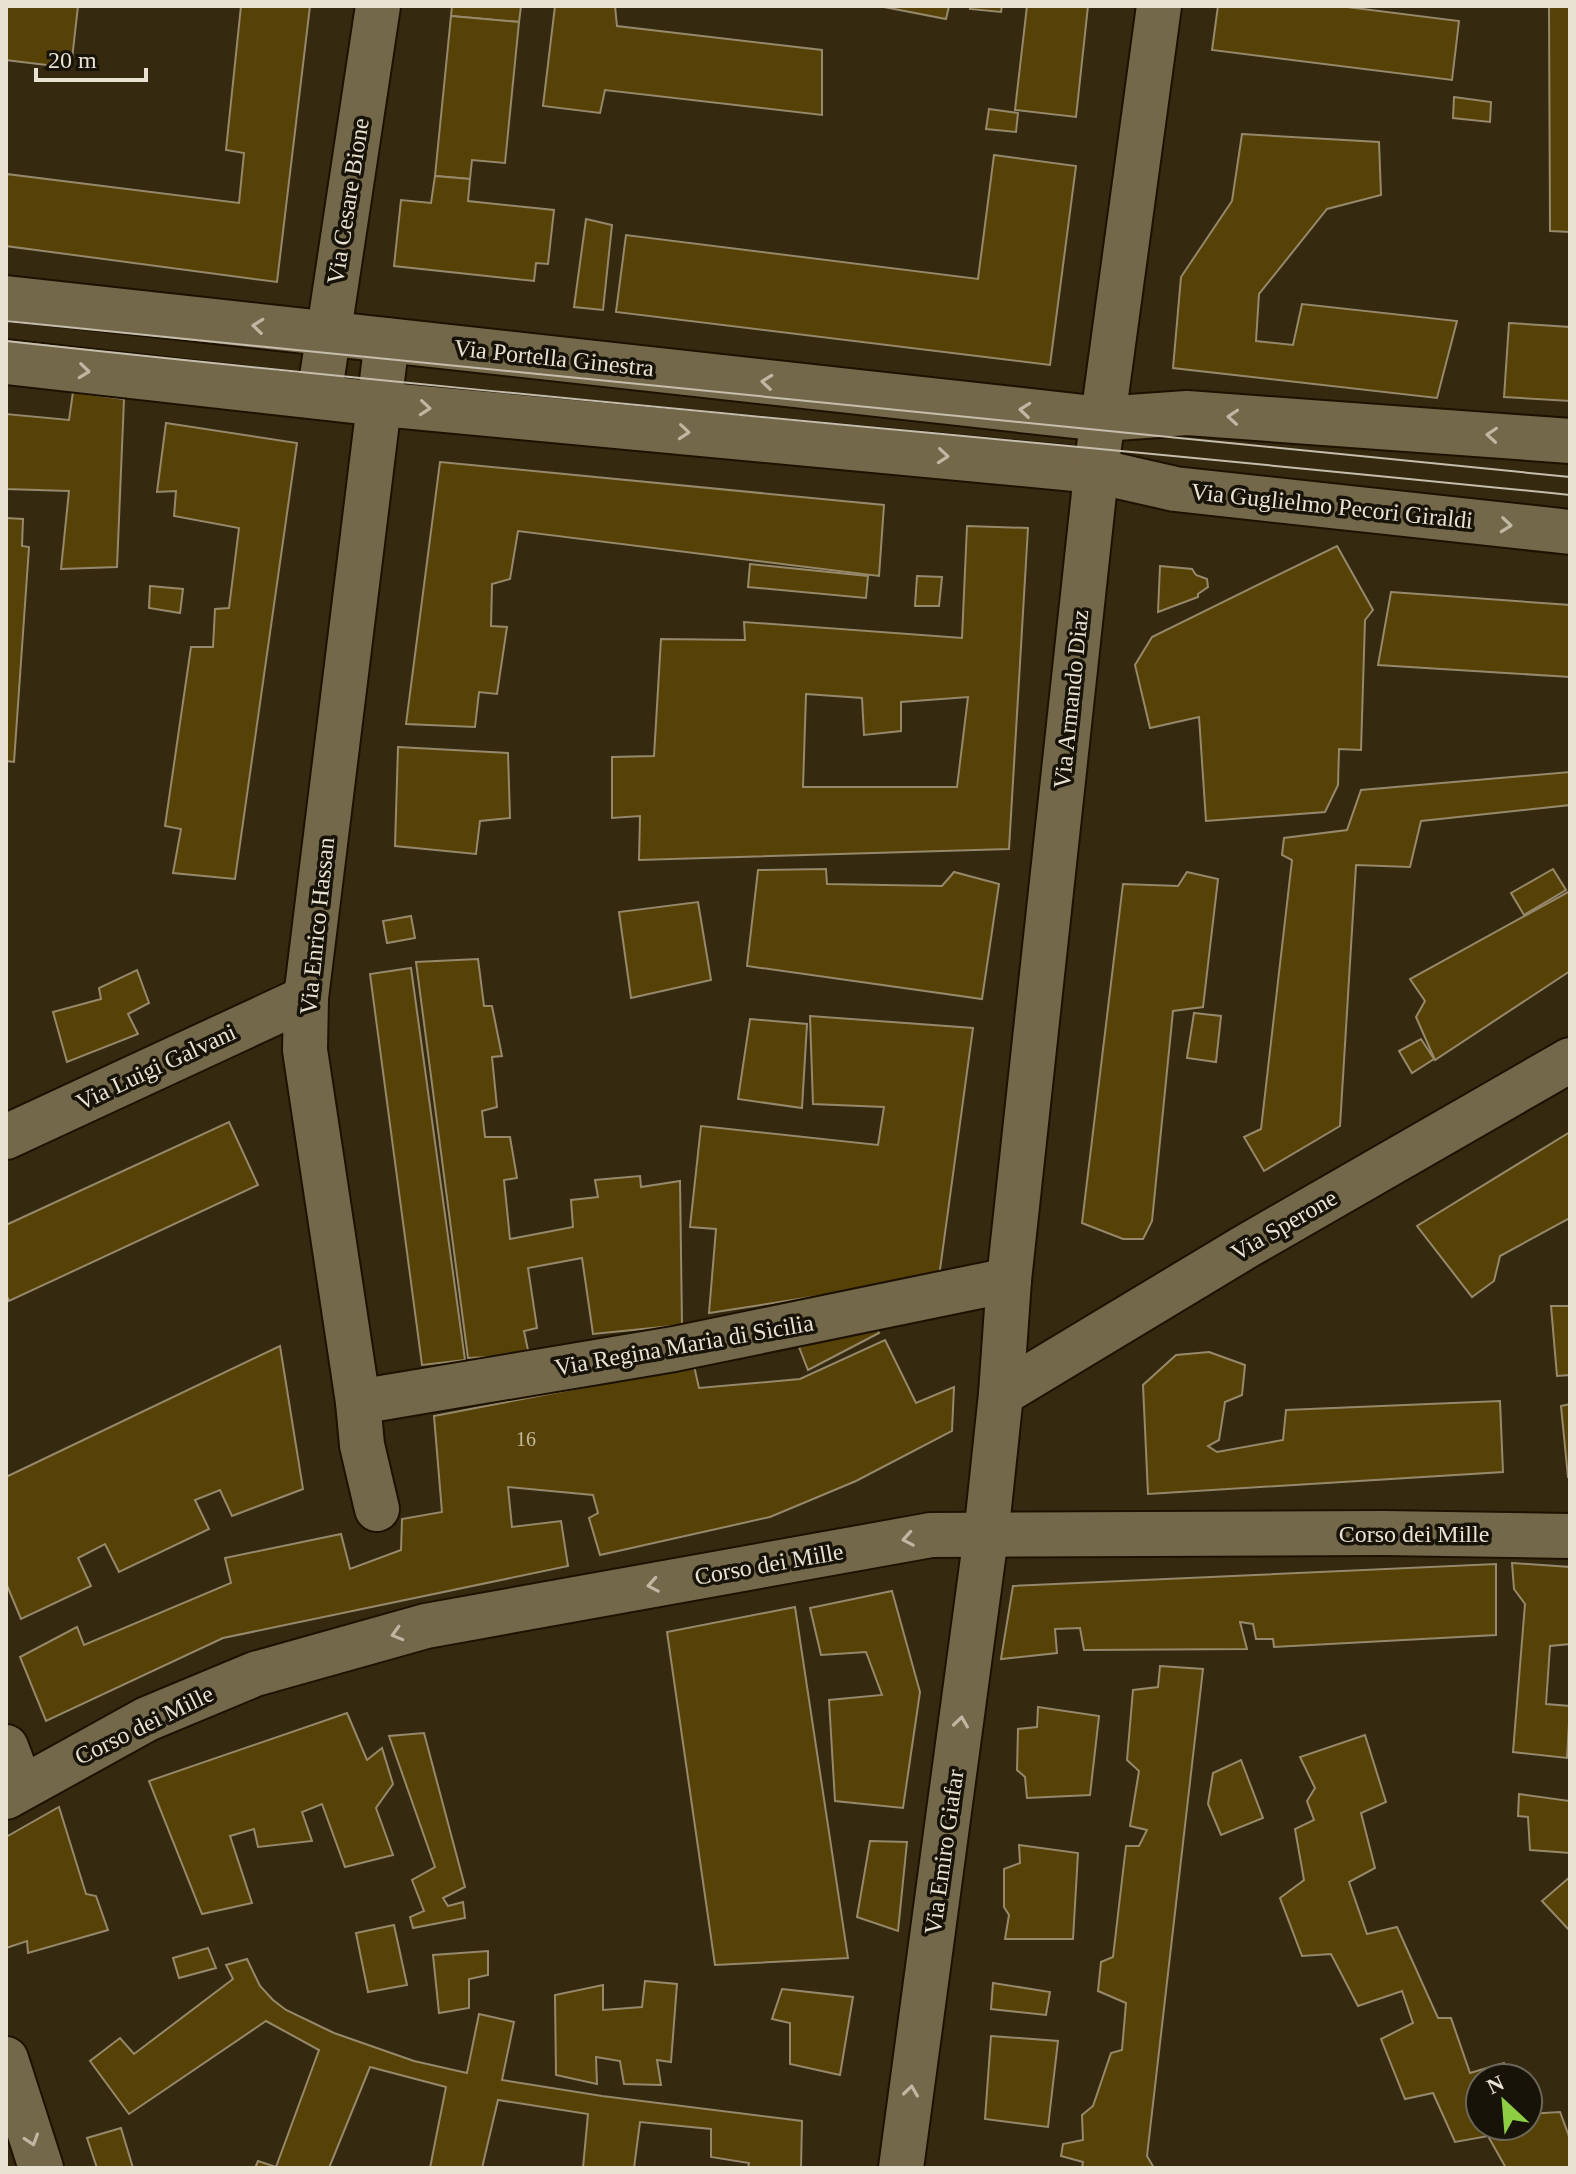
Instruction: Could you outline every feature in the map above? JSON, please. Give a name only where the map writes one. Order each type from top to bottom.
[{"type":"street","name":"Via Cesare Bione","points":[[319,397],[378,6]]},
{"type":"street","name":"Via Armando Diaz","points":[[1001,1394],[1009,1280],[1096,471],[1159,6]]},
{"type":"street","name":"Via Portella Ginestra","points":[[6,298],[1102,419]]},
{"type":"street","name":"Via Enrico Hassan","points":[[377,1509],[362,1445],[305,1050],[306,998],[387,340]]},
{"type":"street","points":[[6,362],[380,404],[1096,471]]},
{"type":"street","points":[[1102,419],[1187,413],[1570,441]]},
{"type":"street","name":"Via Guglielmo Pecori Giraldi","points":[[1096,471],[1175,489],[1570,532]]},
{"type":"street","name":"Via Luigi Galvani","points":[[6,1137],[306,998]]},
{"type":"street","name":"Via Sperone","points":[[1001,1394],[1245,1247],[1570,1060]]},
{"type":"street","name":"Via Regina Maria di Sicilia","points":[[358,1402],[674,1349],[1009,1280]]},
{"type":"street","name":"Via Emiro Giafar","points":[[901,2168],[986,1536],[1001,1394]]},
{"type":"street","name":"Corso dei Mille","points":[[13,1792],[147,1719],[255,1674],[426,1626],[931,1535],[1384,1533],[1570,1536]]},
{"type":"street","points":[[6,1747],[13,1792]]},
{"type":"street","points":[[6,2059],[41,2168]]},
{"type":"building","points":[[6,6],[78,6],[71,68],[6,60]]},
{"type":"building","points":[[241,6],[310,6],[277,282],[6,246],[6,174],[239,203],[244,153],[226,150]]},
{"type":"building","points":[[452,6],[521,6],[519,22],[451,16]]},
{"type":"building","points":[[555,6],[615,6],[617,26],[822,50],[822,115],[605,90],[600,113],[543,106]]},
{"type":"building","points":[[879,6],[949,6],[946,19]]},
{"type":"building","points":[[971,6],[1002,6],[1001,12],[970,9]]},
{"type":"building","points":[[1027,6],[1088,6],[1076,117],[1015,110]]},
{"type":"building","points":[[1218,6],[1339,6],[1459,21],[1452,80],[1212,50]]},
{"type":"building","points":[[1549,6],[1570,6],[1570,232],[1550,231]]},
{"type":"building","points":[[451,16],[519,22],[505,163],[472,160],[470,179],[435,176]]},
{"type":"building","points":[[1454,97],[1491,102],[1490,122],[1453,118]]},
{"type":"building","points":[[989,109],[1018,113],[1016,132],[986,129]]},
{"type":"building","points":[[1242,134],[1379,142],[1381,195],[1327,209],[1259,294],[1256,341],[1293,345],[1302,304],[1457,321],[1437,398],[1173,368],[1181,277],[1232,201]]},
{"type":"building","points":[[994,155],[1076,166],[1050,365],[616,312],[626,235],[978,279]]},
{"type":"building","points":[[435,176],[470,179],[468,201],[554,210],[548,264],[536,263],[534,281],[394,266],[401,200],[431,203]]},
{"type":"building","points":[[586,219],[612,225],[603,310],[574,307]]},
{"type":"building","points":[[1509,323],[1570,327],[1570,401],[1504,397]]},
{"type":"building","points":[[73,392],[124,399],[117,567],[61,569],[69,491],[6,489],[6,414],[69,420]]},
{"type":"building","points":[[166,423],[297,443],[235,879],[173,873],[181,829],[165,826],[191,647],[213,647],[215,609],[229,608],[239,528],[174,516],[176,491],[157,492]]},
{"type":"building","points":[[440,462],[884,505],[879,576],[518,531],[510,579],[492,584],[491,626],[507,627],[497,694],[479,692],[475,727],[406,724]]},
{"type":"building","points":[[6,518],[23,519],[22,546],[29,547],[14,762],[6,761]]},
{"type":"building","points":[[967,526],[1028,528],[1009,849],[639,860],[640,816],[612,818],[612,757],[654,756],[661,639],[745,640],[744,622],[962,638]],"holes":[[[806,694],[862,698],[864,735],[901,731],[901,702],[968,697],[957,787],[803,787]]]},
{"type":"building","points":[[1337,546],[1373,610],[1365,620],[1361,750],[1339,749],[1338,785],[1325,812],[1206,821],[1199,717],[1150,728],[1135,665],[1152,637]]},
{"type":"building","points":[[750,564],[868,576],[866,598],[748,587]]},
{"type":"building","points":[[1160,566],[1192,569],[1196,575],[1207,579],[1208,587],[1198,597],[1158,612]]},
{"type":"building","points":[[917,576],[942,577],[939,606],[915,606]]},
{"type":"building","points":[[150,586],[183,589],[180,613],[149,608]]},
{"type":"building","points":[[1391,592],[1570,605],[1570,677],[1378,665]]},
{"type":"building","points":[[398,747],[508,753],[510,818],[480,821],[476,854],[395,846]]},
{"type":"building","points":[[1570,772],[1570,805],[1421,821],[1410,867],[1356,865],[1340,1126],[1264,1171],[1244,1137],[1261,1129],[1292,860],[1282,855],[1284,838],[1347,830],[1361,790]]},
{"type":"building","points":[[826,869],[827,884],[942,886],[954,872],[999,884],[982,999],[747,966],[758,870]]},
{"type":"building","points":[[1553,869],[1566,890],[1524,915],[1511,893]]},
{"type":"building","points":[[1187,872],[1218,879],[1203,1007],[1173,1011],[1152,1221],[1143,1239],[1123,1239],[1082,1223],[1123,884],[1178,886]]},
{"type":"building","points":[[1570,891],[1570,971],[1435,1060],[1416,1017],[1425,1001],[1410,979]]},
{"type":"building","points":[[698,902],[711,980],[631,998],[619,912]]},
{"type":"building","points":[[411,916],[415,938],[387,943],[383,921]]},
{"type":"building","points":[[478,959],[484,1006],[492,1006],[502,1056],[492,1057],[497,1107],[482,1111],[485,1137],[510,1137],[517,1178],[504,1180],[510,1239],[573,1227],[571,1200],[598,1197],[595,1180],[640,1176],[641,1187],[680,1181],[682,1325],[593,1334],[582,1258],[528,1268],[537,1328],[524,1331],[529,1355],[468,1358],[416,962]]},
{"type":"building","points":[[411,968],[465,1360],[422,1365],[370,974]]},
{"type":"building","points":[[137,970],[149,1003],[128,1014],[138,1034],[67,1062],[53,1012],[101,999],[99,988]]},
{"type":"building","points":[[1194,1013],[1221,1016],[1216,1062],[1187,1058]]},
{"type":"building","points":[[810,1016],[973,1028],[939,1277],[709,1313],[716,1229],[690,1227],[701,1126],[878,1145],[884,1107],[813,1104]]},
{"type":"building","points":[[750,1019],[807,1024],[802,1108],[738,1099]]},
{"type":"building","points":[[1421,1039],[1434,1059],[1412,1073],[1399,1051]]},
{"type":"building","points":[[229,1122],[258,1185],[9,1301],[6,1294],[6,1225]]},
{"type":"building","points":[[1570,1132],[1570,1218],[1500,1256],[1494,1281],[1472,1297],[1417,1226]]},
{"type":"building","points":[[1551,1306],[1570,1306],[1570,1375],[1557,1376]]},
{"type":"building","points":[[875,1326],[879,1333],[808,1370],[799,1347]]},
{"type":"building","points":[[885,1340],[916,1403],[954,1387],[952,1431],[856,1481],[770,1517],[600,1555],[589,1518],[598,1513],[593,1495],[508,1487],[512,1527],[561,1521],[568,1566],[223,1638],[46,1721],[20,1657],[77,1627],[84,1645],[231,1583],[225,1558],[341,1534],[350,1569],[401,1550],[402,1519],[442,1512],[434,1416],[694,1366],[699,1388],[800,1379]]},
{"type":"building","points":[[280,1346],[303,1489],[232,1516],[220,1490],[195,1500],[209,1529],[119,1572],[105,1544],[78,1558],[91,1586],[21,1619],[6,1583],[6,1477]]},
{"type":"building","points":[[1209,1352],[1245,1365],[1242,1395],[1225,1402],[1219,1440],[1208,1446],[1217,1452],[1283,1440],[1286,1410],[1500,1401],[1503,1472],[1148,1494],[1143,1385],[1176,1355]]},
{"type":"building","points":[[1570,1404],[1570,1477],[1568,1477],[1561,1406]]},
{"type":"building","points":[[1512,1563],[1570,1567],[1570,1644],[1550,1646],[1546,1704],[1570,1706],[1567,1758],[1513,1752],[1525,1604],[1514,1589]]},
{"type":"building","points":[[1496,1564],[1496,1635],[1274,1647],[1273,1639],[1256,1639],[1253,1624],[1240,1622],[1247,1649],[1084,1650],[1080,1628],[1055,1629],[1057,1653],[1001,1659],[1013,1586]]},
{"type":"building","points":[[892,1591],[920,1692],[903,1808],[835,1801],[829,1700],[882,1695],[866,1652],[821,1655],[810,1608]]},
{"type":"building","points":[[795,1607],[848,1958],[715,1965],[667,1632]]},
{"type":"building","points":[[1160,1666],[1203,1669],[1147,2156],[1154,2168],[1082,2168],[1083,2162],[1061,2156],[1063,2144],[1083,2140],[1082,2115],[1093,2106],[1111,2053],[1122,2050],[1126,2003],[1098,1991],[1101,1962],[1113,1957],[1126,1846],[1139,1846],[1147,1830],[1130,1826],[1139,1771],[1127,1760],[1133,1690],[1158,1687]]},
{"type":"building","points":[[1038,1707],[1099,1716],[1090,1795],[1027,1798],[1025,1777],[1017,1770],[1018,1729],[1037,1727]]},
{"type":"building","points":[[347,1713],[367,1760],[382,1748],[393,1784],[376,1808],[393,1855],[345,1867],[322,1804],[302,1812],[312,1841],[258,1847],[254,1829],[230,1836],[252,1903],[202,1914],[149,1781]]},
{"type":"building","points":[[424,1733],[465,1887],[443,1898],[448,1906],[463,1902],[465,1918],[413,1928],[410,1917],[424,1911],[412,1880],[435,1867],[389,1736]]},
{"type":"building","points":[[1365,1735],[1386,1802],[1361,1813],[1375,1868],[1349,1882],[1367,1934],[1397,1927],[1438,2018],[1451,2018],[1466,2062],[1464,2140],[1455,2142],[1433,2093],[1405,2099],[1381,2039],[1413,2023],[1402,1991],[1358,2006],[1331,1954],[1302,1956],[1280,1898],[1304,1880],[1295,1829],[1314,1820],[1307,1801],[1315,1788],[1300,1757]]},
{"type":"building","points":[[1241,1760],[1263,1818],[1221,1835],[1208,1804],[1213,1773]]},
{"type":"building","points":[[1519,1794],[1570,1801],[1570,1853],[1530,1850],[1528,1817],[1518,1816]]},
{"type":"building","points":[[59,1807],[86,1894],[96,1896],[108,1930],[28,1953],[27,1941],[6,1948],[6,1837]]},
{"type":"building","points":[[870,1841],[907,1842],[898,1931],[857,1917]]},
{"type":"building","points":[[1019,1845],[1078,1853],[1073,1939],[1005,1939],[1009,1915],[1004,1907],[1004,1869],[1020,1863]]},
{"type":"building","points":[[1570,1877],[1570,1931],[1542,1901]]},
{"type":"building","points":[[394,1925],[407,1985],[368,1992],[356,1933]]},
{"type":"building","points":[[208,1948],[216,1968],[179,1978],[173,1958]]},
{"type":"building","points":[[488,1951],[488,1975],[469,1979],[469,2008],[439,2013],[433,1955]]},
{"type":"building","points":[[247,1959],[260,1986],[286,2010],[334,2033],[414,2061],[467,2073],[479,2014],[514,2022],[502,2080],[802,2121],[801,2168],[748,2168],[749,2163],[711,2157],[711,2129],[640,2122],[634,2168],[583,2168],[588,2114],[498,2100],[482,2168],[430,2168],[446,2087],[370,2067],[329,2168],[255,2168],[258,2161],[276,2167],[319,2050],[266,2021],[129,2114],[90,2061],[120,2038],[134,2054],[233,1979],[226,1965]]},
{"type":"building","points":[[645,1981],[677,1984],[671,2062],[657,2060],[661,2085],[624,2084],[620,2061],[596,2057],[597,2084],[556,2075],[555,1995],[603,1985],[603,2010],[642,2007]]},
{"type":"building","points":[[993,1983],[1050,1992],[1046,2015],[991,2009]]},
{"type":"building","points":[[782,1989],[853,1997],[840,2075],[790,2064],[790,2023],[772,2019]]},
{"type":"building","points":[[991,2036],[1058,2041],[1048,2127],[985,2119]]},
{"type":"building","points":[[1560,2112],[1570,2139],[1570,2168],[1506,2168],[1491,2142],[1544,2142],[1544,2113]]},
{"type":"building","points":[[121,2128],[133,2168],[97,2168],[87,2138]]},
{"type":"tram line","points":[[6,321],[1570,477]]},
{"type":"tram line","points":[[6,341],[397,382],[1570,495]]}]
